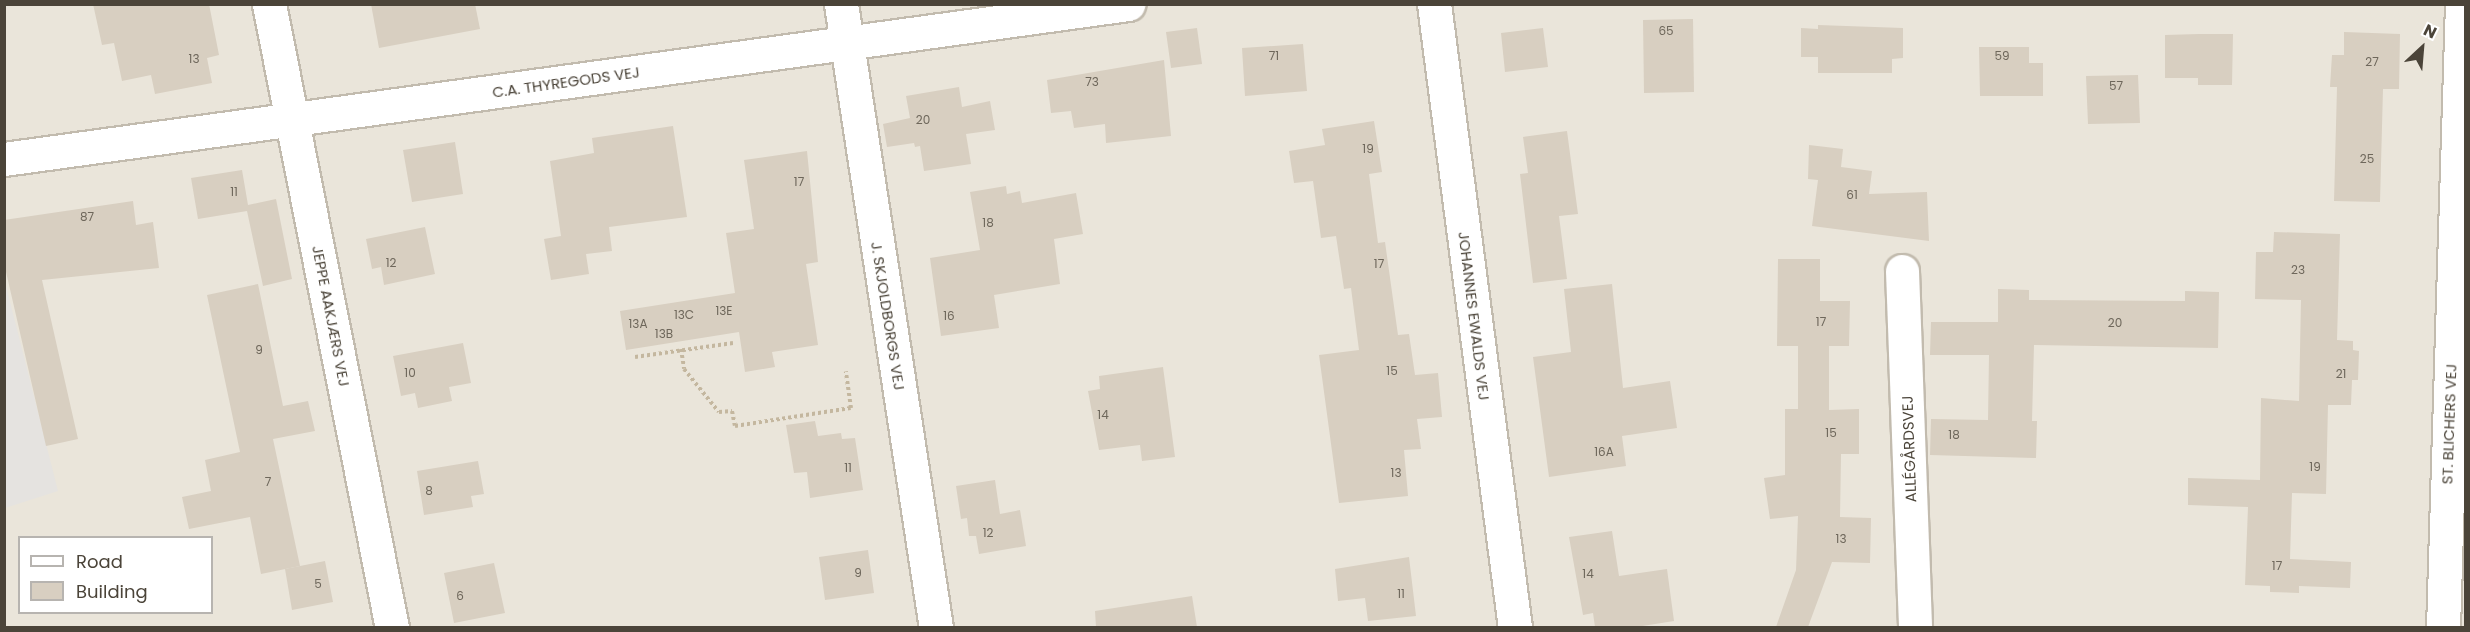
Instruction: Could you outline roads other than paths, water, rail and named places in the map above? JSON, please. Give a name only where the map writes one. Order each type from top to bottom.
[{"type":"street","name":"JEPPE AAKJÆRS VEJ","points":[[269,4],[392,627]]},
{"type":"street","name":"J. SKJOLDBORGS VEJ","points":[[841,4],[936,627]]},
{"type":"street","name":"C.A. THYREGODS VEJ","points":[[4,159],[1128,4]]},
{"type":"street","name":"JOHANNES EWALDS VEJ","points":[[1434,4],[1515,627]]},
{"type":"street","name":"ST. BLICHERS VEJ","points":[[2443,627],[2462,4]]},
{"type":"street","name":"ALLÉGÅRDSVEJ","points":[[1902,271],[1915,627]]}]
